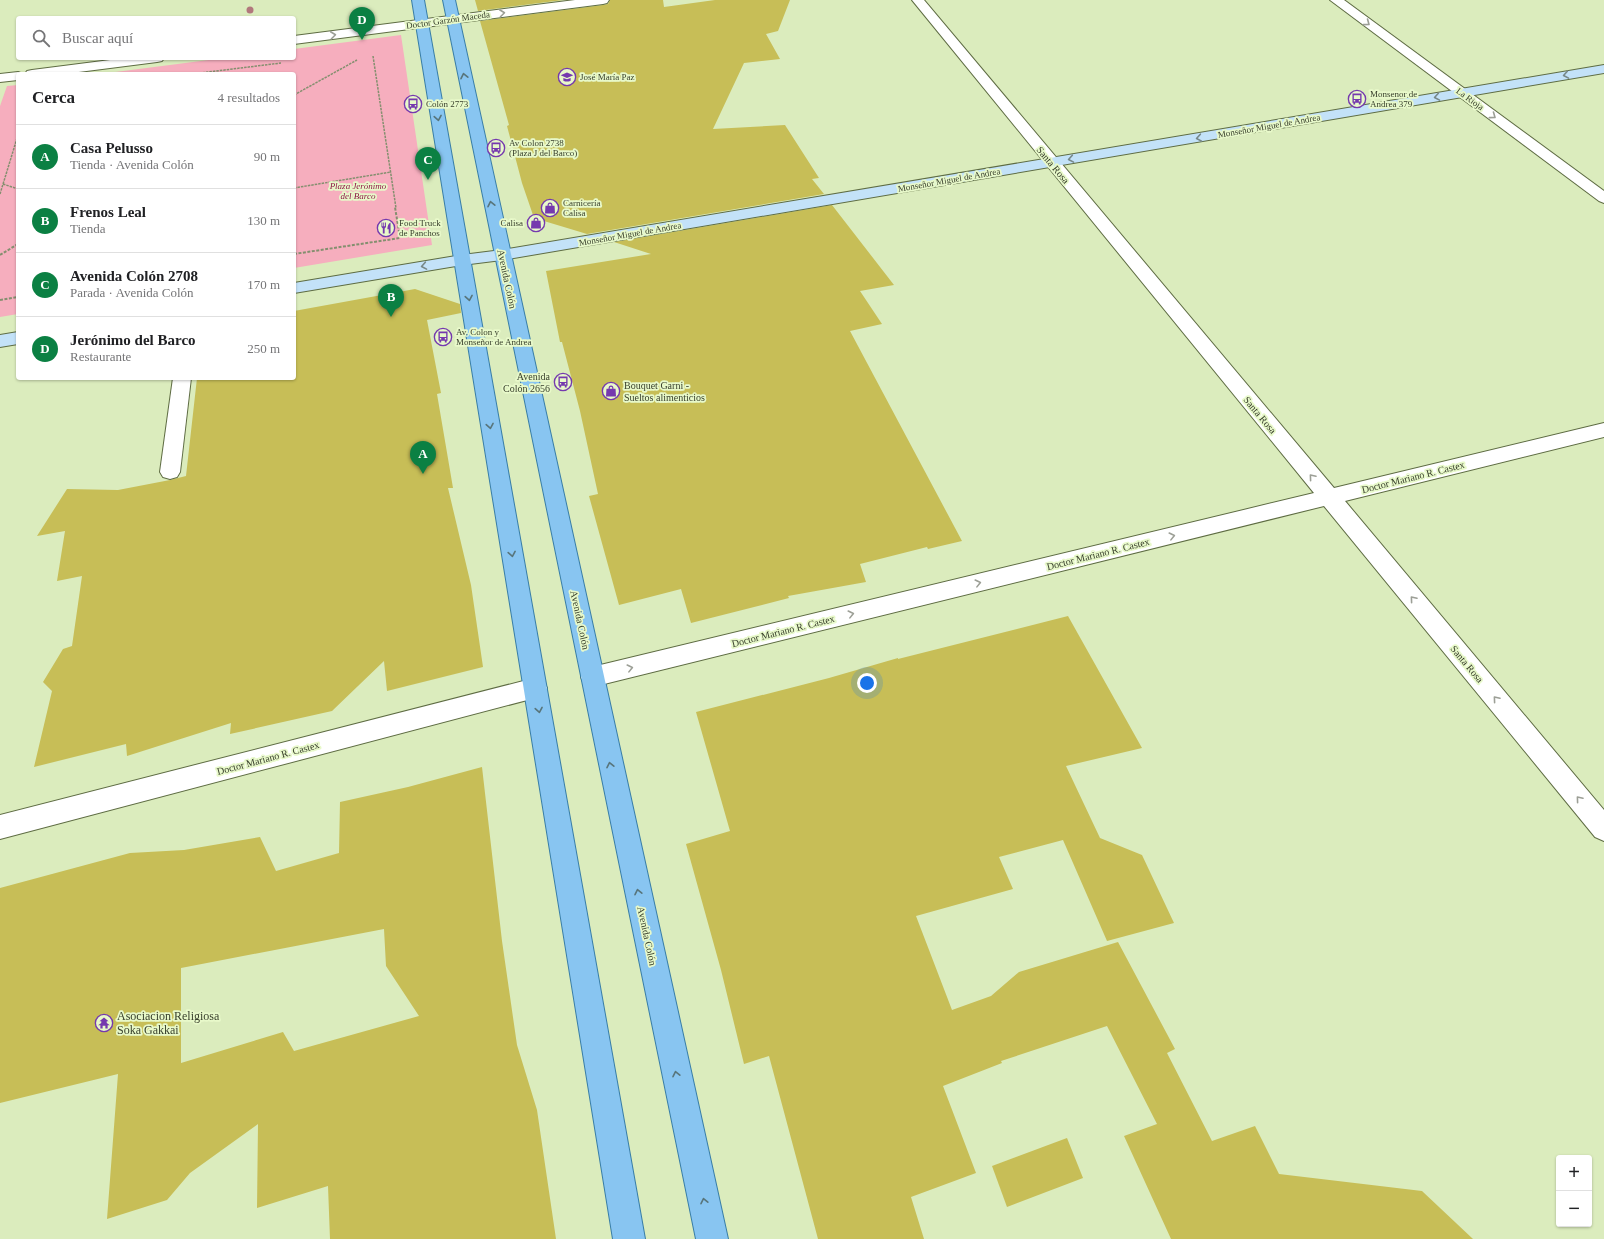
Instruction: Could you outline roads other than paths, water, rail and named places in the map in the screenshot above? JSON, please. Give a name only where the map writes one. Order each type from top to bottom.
[{"type":"main road","points":[[418,0],[629,1239]]},
{"type":"main road","name":"Avenida Colón","points":[[448,0],[712,1239]]},
{"type":"main road","name":"Monseñor Miguel de Andrea","points":[[296,288],[462,260],[502,255],[1604,69]]},
{"type":"main road","points":[[0,341],[16,338]]},
{"type":"street","name":"Doctor Garzón Maceda","points":[[296,40],[603,0]]},
{"type":"street","name":"Santa Rosa","points":[[918,0],[1051,163],[1604,829]]},
{"type":"street","name":"La Rioja","points":[[1336,0],[1604,198]]},
{"type":"street","points":[[48,72],[141,60]]},
{"type":"street","points":[[0,78],[16,76]]},
{"type":"street","points":[[170,472],[182,380]]},
{"type":"street","name":"Doctor Mariano R. Castex","points":[[592,677],[1604,430]]},
{"type":"street","name":"Doctor Mariano R. Castex","points":[[0,827],[535,688]]},
{"type":"place","name":"Jerónimo del Barco","points":[[362,40]]},
{"type":"place","name":"José María Paz","points":[[567,77]]},
{"type":"place","name":"Monsenor de Andrea 379","points":[[1357,99]]},
{"type":"place","name":"Colón 2773","points":[[413,104]]},
{"type":"place","name":"Av Colon 2738 (Plaza J del Barco)","points":[[496,148]]},
{"type":"place","name":"Avenida Colón 2708","points":[[428,180]]},
{"type":"place","name":"Carnicería Calisa","points":[[550,208]]},
{"type":"place","name":"Calisa","points":[[536,223]]},
{"type":"place","name":"Food Truck de Panchos","points":[[386,228]]},
{"type":"place","name":"Frenos Leal","points":[[391,317]]},
{"type":"place","name":"Av. Colon y Monseñor de Andrea","points":[[443,337]]},
{"type":"place","name":"Avenida Colón 2656","points":[[563,382]]},
{"type":"place","name":"Bouquet Garni - Sueltos alimenticios","points":[[611,391]]},
{"type":"place","name":"Casa Pelusso","points":[[423,474]]},
{"type":"place","name":"Asociacion Religiosa Soka Gakkai","points":[[104,1023]]},
{"type":"park label","name":"Plaza Jerónimo del Barco","points":[[358,192]]}]
